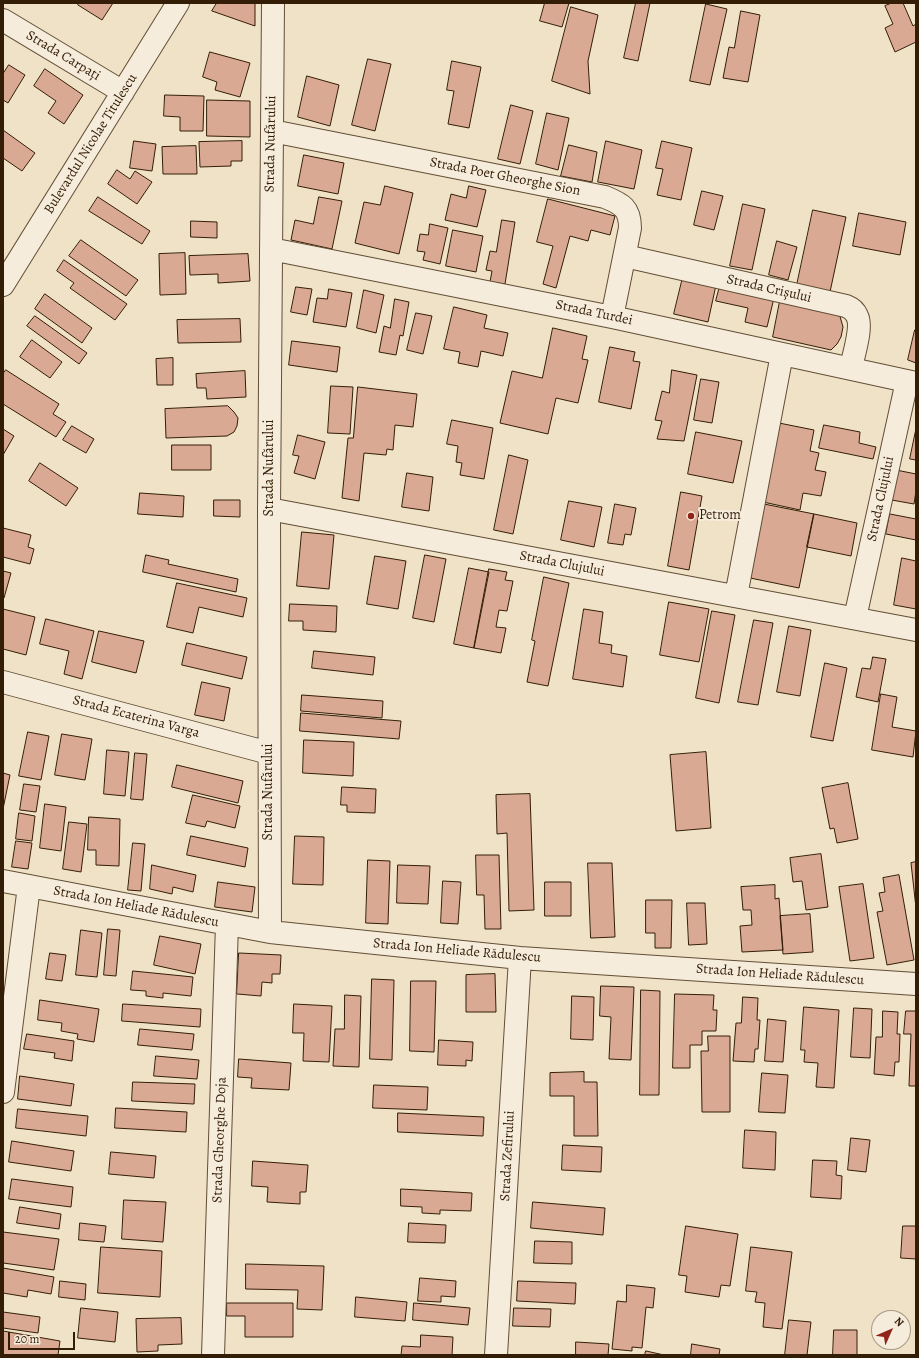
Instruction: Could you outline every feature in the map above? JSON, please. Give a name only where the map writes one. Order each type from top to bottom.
[{"type":"street","name":"Bulevardul Nicolae Titulescu","points":[[3,285],[178,3]]},
{"type":"street","name":"Strada Nufărului","points":[[270,932],[269,509],[272,3]]},
{"type":"street","name":"Strada Carpați","points":[[3,20],[122,92]]},
{"type":"street","name":"Strada Poet Gheorghe Sion","points":[[272,131],[605,196],[616,201],[624,208],[630,217],[630,228],[612,317]]},
{"type":"street","name":"Strada Turdei","points":[[270,249],[612,317],[912,382]]},
{"type":"street","name":"Strada Crișului","points":[[625,256],[846,306],[852,309],[858,317],[860,325],[851,368]]},
{"type":"street","points":[[736,596],[782,354]]},
{"type":"street","name":"Strada Clujului","points":[[855,618],[912,382]]},
{"type":"street","name":"Strada Clujului","points":[[269,509],[916,630]]},
{"type":"street","name":"Strada Ecaterina Varga","points":[[3,682],[269,752]]},
{"type":"street","name":"Strada Ion Heliade Rădulescu","points":[[3,881],[270,932],[520,958],[916,984]]},
{"type":"street","points":[[3,1092],[29,886]]},
{"type":"street","name":"Strada Gheorghe Doja","points":[[213,1355],[227,924]]},
{"type":"street","name":"Strada Zefirului","points":[[496,1355],[520,958]]},
{"type":"building","points":[[79,3],[113,3],[102,20],[78,5]]},
{"type":"building","points":[[217,3],[255,3],[255,26],[212,11]]},
{"type":"building","points":[[545,3],[569,3],[562,27],[540,21]]},
{"type":"building","points":[[636,3],[650,3],[638,61],[624,58]]},
{"type":"building","points":[[892,3],[903,3],[913,26],[916,24],[916,42],[895,52],[885,28],[893,24],[885,6]]},
{"type":"building","points":[[706,4],[727,9],[710,85],[690,81]]},
{"type":"building","points":[[571,7],[598,15],[588,61],[590,94],[552,81]]},
{"type":"building","points":[[741,11],[760,15],[748,82],[723,78],[729,47],[734,48]]},
{"type":"building","points":[[210,52],[250,63],[240,97],[215,90],[217,82],[203,77]]},
{"type":"building","points":[[368,59],[391,64],[375,131],[352,125]]},
{"type":"building","points":[[452,61],[481,67],[469,128],[448,124],[454,91],[447,90]]},
{"type":"building","points":[[9,65],[25,75],[8,103],[3,100],[3,74]]},
{"type":"building","points":[[45,69],[83,95],[64,124],[48,113],[56,101],[34,86]]},
{"type":"building","points":[[307,76],[339,85],[330,126],[298,117]]},
{"type":"building","points":[[165,95],[204,96],[203,131],[180,131],[180,117],[164,116]]},
{"type":"building","points":[[207,100],[250,101],[250,137],[207,136]]},
{"type":"building","points":[[511,105],[533,111],[520,164],[498,159]]},
{"type":"building","points":[[547,113],[569,118],[558,170],[536,164]]},
{"type":"building","points":[[3,130],[35,153],[22,171],[3,158]]},
{"type":"building","points":[[134,141],[156,144],[152,171],[130,168]]},
{"type":"building","points":[[242,141],[242,161],[231,161],[231,166],[200,167],[199,142]]},
{"type":"building","points":[[606,141],[642,150],[634,189],[598,182]]},
{"type":"building","points":[[662,141],[692,148],[681,200],[657,195],[663,169],[656,168]]},
{"type":"building","points":[[569,145],[597,152],[592,182],[561,176]]},
{"type":"building","points":[[196,146],[197,174],[163,174],[162,147]]},
{"type":"building","points":[[304,155],[344,163],[338,194],[298,186]]},
{"type":"building","points":[[117,170],[130,179],[135,171],[152,182],[137,204],[108,184]]},
{"type":"building","points":[[385,186],[413,193],[399,254],[355,243],[364,202],[380,205]]},
{"type":"building","points":[[469,186],[486,190],[477,227],[445,220],[451,194],[466,198]]},
{"type":"building","points":[[702,191],[723,196],[714,230],[694,225]]},
{"type":"building","points":[[98,197],[150,231],[142,244],[89,211]]},
{"type":"building","points":[[319,197],[342,201],[332,249],[291,240],[295,220],[313,224]]},
{"type":"building","points":[[548,199],[615,216],[610,235],[591,230],[588,241],[570,236],[556,288],[543,284],[553,246],[537,242]]},
{"type":"building","points":[[743,204],[765,209],[752,270],[730,266]]},
{"type":"building","points":[[813,210],[846,217],[830,292],[797,285]]},
{"type":"building","points":[[859,213],[906,222],[900,255],[853,246]]},
{"type":"building","points":[[502,220],[515,222],[505,284],[490,282],[492,271],[486,270],[490,251],[496,252]]},
{"type":"building","points":[[191,221],[217,222],[217,238],[191,237]]},
{"type":"building","points":[[430,224],[448,228],[440,264],[423,260],[425,252],[417,251],[420,234],[428,235]]},
{"type":"building","points":[[453,230],[483,236],[476,272],[446,266]]},
{"type":"building","points":[[81,240],[138,280],[126,296],[69,256]]},
{"type":"building","points":[[777,241],[797,247],[788,280],[769,275]]},
{"type":"building","points":[[185,253],[186,294],[160,295],[159,254]]},
{"type":"building","points":[[248,254],[250,281],[218,283],[218,274],[190,275],[189,256]]},
{"type":"building","points":[[64,260],[127,304],[115,320],[70,288],[74,283],[57,271]]},
{"type":"building","points":[[683,277],[716,285],[708,322],[674,314]]},
{"type":"building","points":[[720,286],[774,298],[767,327],[745,322],[748,308],[716,301]]},
{"type":"building","points":[[296,287],[312,289],[307,315],[291,312]]},
{"type":"building","points":[[329,289],[352,293],[346,327],[313,322],[317,298],[327,299]]},
{"type":"building","points":[[364,290],[384,295],[376,333],[357,328]]},
{"type":"building","points":[[45,294],[92,328],[82,343],[35,309]]},
{"type":"building","points":[[395,299],[409,302],[403,336],[400,335],[396,355],[379,352],[384,326],[390,328]]},
{"type":"building","points":[[780,301],[839,313],[843,327],[841,337],[837,344],[831,350],[773,337]]},
{"type":"building","points":[[454,307],[487,315],[484,328],[508,333],[503,356],[481,351],[478,367],[458,363],[460,352],[444,349]]},
{"type":"building","points":[[416,313],[432,316],[423,354],[407,350]]},
{"type":"building","points":[[35,316],[87,353],[79,364],[27,326]]},
{"type":"building","points":[[240,319],[241,342],[178,343],[177,320]]},
{"type":"building","points":[[553,328],[587,336],[582,359],[588,360],[578,403],[556,398],[548,434],[500,423],[512,371],[542,378]]},
{"type":"building","points":[[916,330],[916,363],[908,360]]},
{"type":"building","points":[[32,340],[62,362],[50,378],[20,357]]},
{"type":"building","points":[[292,341],[340,347],[337,372],[289,365]]},
{"type":"building","points":[[610,347],[635,352],[633,361],[640,362],[631,409],[599,402]]},
{"type":"building","points":[[173,358],[173,385],[157,385],[156,359]]},
{"type":"building","points":[[6,370],[59,404],[53,414],[66,422],[56,437],[3,404],[3,374]]},
{"type":"building","points":[[672,370],[697,375],[684,441],[657,439],[662,421],[655,420],[662,391],[669,393]]},
{"type":"building","points":[[245,371],[246,397],[207,399],[206,388],[197,388],[196,374]]},
{"type":"building","points":[[701,379],[719,382],[712,423],[694,420]]},
{"type":"building","points":[[331,386],[353,387],[350,434],[328,433]]},
{"type":"building","points":[[358,387],[417,394],[413,427],[395,425],[393,450],[387,449],[386,455],[364,453],[359,501],[342,498],[348,438],[353,438]]},
{"type":"building","points":[[228,406],[238,418],[237,426],[234,432],[227,436],[166,438],[165,409]]},
{"type":"building","points":[[452,420],[493,428],[484,479],[460,475],[462,463],[456,462],[458,446],[447,444]]},
{"type":"building","points":[[779,423],[814,430],[810,451],[819,453],[815,470],[826,472],[821,496],[803,493],[800,510],[763,502]]},
{"type":"building","points":[[824,425],[860,432],[859,443],[876,447],[873,459],[819,448]]},
{"type":"building","points":[[72,426],[94,439],[86,453],[63,440]]},
{"type":"building","points":[[3,429],[14,436],[3,455]]},
{"type":"building","points":[[916,429],[916,460],[910,459]]},
{"type":"building","points":[[696,432],[742,441],[733,483],[688,474]]},
{"type":"building","points":[[298,435],[325,442],[315,479],[294,473],[299,456],[293,455]]},
{"type":"building","points":[[172,445],[211,445],[211,470],[172,470]]},
{"type":"building","points":[[509,455],[528,460],[513,534],[494,530]]},
{"type":"building","points":[[40,463],[78,488],[66,506],[29,481]]},
{"type":"building","points":[[891,469],[916,474],[914,504],[886,499]]},
{"type":"building","points":[[407,473],[433,477],[429,511],[402,507]]},
{"type":"building","points":[[681,492],[702,496],[689,570],[668,566]]},
{"type":"building","points":[[140,493],[184,496],[183,517],[138,514]]},
{"type":"building","points":[[214,500],[240,500],[240,517],[214,516]]},
{"type":"building","points":[[569,501],[602,507],[594,547],[561,540]]},
{"type":"building","points":[[615,504],[636,508],[631,535],[625,534],[623,545],[608,543]]},
{"type":"building","points":[[764,504],[814,514],[799,588],[750,578]]},
{"type":"building","points":[[814,514],[857,523],[851,556],[807,547]]},
{"type":"building","points":[[890,514],[916,519],[916,540],[886,534]]},
{"type":"building","points":[[3,528],[31,535],[28,547],[34,549],[30,564],[3,557]]},
{"type":"building","points":[[302,532],[334,535],[329,589],[297,586]]},
{"type":"building","points":[[146,555],[169,560],[168,564],[238,579],[236,592],[143,572]]},
{"type":"building","points":[[425,555],[446,559],[434,622],[413,618]]},
{"type":"building","points":[[375,556],[406,561],[398,609],[367,604]]},
{"type":"building","points":[[902,558],[916,561],[916,609],[894,605]]},
{"type":"building","points":[[469,568],[489,572],[474,648],[454,644]]},
{"type":"building","points":[[489,569],[507,572],[505,580],[513,581],[507,611],[499,610],[496,627],[506,628],[501,653],[474,648]]},
{"type":"building","points":[[3,571],[11,573],[4,598],[3,598]]},
{"type":"building","points":[[544,577],[569,583],[548,686],[527,682],[535,641],[532,640]]},
{"type":"building","points":[[177,583],[247,598],[243,617],[199,607],[193,633],[167,627]]},
{"type":"building","points":[[669,602],[709,609],[699,662],[660,655]]},
{"type":"building","points":[[290,604],[337,606],[336,632],[303,630],[303,621],[289,621]]},
{"type":"building","points":[[3,609],[35,617],[26,655],[3,649]]},
{"type":"building","points":[[584,609],[603,612],[599,643],[612,645],[611,653],[627,656],[623,687],[573,679]]},
{"type":"building","points":[[712,611],[735,615],[719,703],[696,698]]},
{"type":"building","points":[[46,619],[94,631],[82,679],[64,674],[69,651],[40,644]]},
{"type":"building","points":[[754,620],[773,623],[758,705],[738,702]]},
{"type":"building","points":[[789,626],[811,630],[800,696],[777,692]]},
{"type":"building","points":[[99,631],[144,641],[136,673],[92,662]]},
{"type":"building","points":[[187,643],[247,657],[242,679],[182,665]]},
{"type":"building","points":[[314,651],[375,657],[373,675],[312,668]]},
{"type":"building","points":[[873,657],[886,659],[878,702],[856,697],[862,668],[870,669]]},
{"type":"building","points":[[825,663],[847,668],[833,741],[811,737]]},
{"type":"building","points":[[202,682],[230,688],[224,721],[195,715]]},
{"type":"building","points":[[881,694],[897,697],[892,727],[916,731],[913,757],[872,750]]},
{"type":"building","points":[[302,695],[383,701],[382,718],[301,711]]},
{"type":"building","points":[[301,713],[401,721],[399,739],[300,731]]},
{"type":"building","points":[[28,732],[49,736],[41,780],[19,776]]},
{"type":"building","points":[[62,734],[92,739],[85,780],[55,775]]},
{"type":"building","points":[[304,740],[354,742],[353,776],[303,773]]},
{"type":"building","points":[[107,750],[129,752],[125,796],[104,794]]},
{"type":"building","points":[[706,752],[711,828],[676,831],[670,755]]},
{"type":"building","points":[[135,753],[147,754],[143,800],[131,799]]},
{"type":"building","points":[[177,765],[243,781],[238,803],[172,787]]},
{"type":"building","points":[[3,773],[10,775],[3,809]]},
{"type":"building","points":[[848,783],[858,839],[837,843],[834,828],[830,829],[822,788]]},
{"type":"building","points":[[24,784],[40,786],[36,812],[20,810]]},
{"type":"building","points":[[342,787],[376,789],[375,813],[347,812],[347,805],[341,805]]},
{"type":"building","points":[[530,794],[534,910],[509,911],[507,833],[497,834],[496,795]]},
{"type":"building","points":[[193,795],[240,806],[235,828],[207,821],[205,827],[186,823]]},
{"type":"building","points":[[45,804],[66,807],[61,851],[40,848]]},
{"type":"building","points":[[19,813],[35,816],[32,841],[16,839]]},
{"type":"building","points":[[89,817],[120,819],[119,866],[96,865],[96,850],[88,850]]},
{"type":"building","points":[[69,822],[87,824],[81,872],[63,869]]},
{"type":"building","points":[[191,836],[248,848],[245,867],[187,855]]},
{"type":"building","points":[[295,836],[324,837],[323,885],[293,884]]},
{"type":"building","points":[[16,841],[32,843],[28,869],[12,867]]},
{"type":"building","points":[[133,843],[145,844],[141,891],[128,890]]},
{"type":"building","points":[[821,854],[828,907],[806,910],[802,881],[793,882],[790,858]]},
{"type":"building","points":[[476,855],[499,855],[501,929],[485,929],[484,895],[477,895]]},
{"type":"building","points":[[368,860],[390,861],[388,924],[366,923]]},
{"type":"building","points":[[916,862],[916,908],[911,863]]},
{"type":"building","points":[[588,863],[612,863],[615,937],[591,938]]},
{"type":"building","points":[[152,865],[196,875],[193,892],[173,887],[172,894],[150,889]]},
{"type":"building","points":[[398,865],[430,866],[428,904],[397,903]]},
{"type":"building","points":[[899,875],[914,960],[887,965],[877,912],[883,911],[879,893],[885,892],[883,878]]},
{"type":"building","points":[[443,881],[461,882],[458,924],[441,923]]},
{"type":"building","points":[[218,882],[255,887],[252,912],[215,907]]},
{"type":"building","points":[[545,882],[571,882],[571,916],[545,916]]},
{"type":"building","points":[[863,884],[874,958],[850,961],[839,887]]},
{"type":"building","points":[[775,885],[775,899],[779,898],[783,950],[742,952],[740,926],[752,925],[751,910],[743,910],[741,887]]},
{"type":"building","points":[[646,900],[672,900],[671,948],[655,948],[655,933],[646,933]]},
{"type":"building","points":[[687,903],[705,903],[707,944],[689,945]]},
{"type":"building","points":[[810,914],[813,952],[783,954],[780,916]]},
{"type":"building","points":[[108,929],[120,930],[116,976],[104,975]]},
{"type":"building","points":[[81,930],[102,933],[97,977],[76,975]]},
{"type":"building","points":[[160,936],[201,944],[195,974],[154,965]]},
{"type":"building","points":[[50,953],[66,955],[62,981],[46,979]]},
{"type":"building","points":[[239,953],[281,955],[280,974],[272,974],[272,983],[262,982],[261,996],[237,994]]},
{"type":"building","points":[[133,971],[193,977],[191,996],[163,993],[163,998],[146,996],[146,991],[131,990]]},
{"type":"building","points":[[495,974],[496,1012],[466,1012],[466,975]]},
{"type":"building","points":[[372,979],[394,980],[392,1060],[370,1059]]},
{"type":"building","points":[[411,981],[436,981],[434,1052],[410,1051]]},
{"type":"building","points":[[601,986],[634,987],[631,1060],[609,1059],[611,1017],[600,1016]]},
{"type":"building","points":[[641,990],[660,991],[659,1095],[640,1095]]},
{"type":"building","points":[[675,994],[714,995],[713,1010],[717,1010],[716,1031],[702,1031],[702,1045],[690,1045],[690,1068],[673,1068]]},
{"type":"building","points":[[345,995],[361,996],[359,1067],[333,1066],[335,1029],[344,1029]]},
{"type":"building","points":[[572,996],[594,997],[593,1040],[571,1039]]},
{"type":"building","points":[[743,997],[758,998],[757,1020],[760,1020],[758,1049],[755,1049],[754,1062],[733,1061],[736,1023],[741,1023]]},
{"type":"building","points":[[40,1000],[99,1009],[94,1042],[77,1039],[78,1034],[61,1031],[62,1023],[38,1020]]},
{"type":"building","points":[[123,1004],[201,1009],[200,1027],[122,1021]]},
{"type":"building","points":[[294,1004],[332,1006],[329,1062],[303,1061],[304,1033],[293,1033]]},
{"type":"building","points":[[804,1007],[839,1010],[834,1088],[816,1087],[818,1063],[804,1062],[805,1050],[801,1050]]},
{"type":"building","points":[[854,1008],[872,1009],[870,1058],[851,1057]]},
{"type":"building","points":[[883,1011],[898,1012],[897,1034],[900,1034],[899,1062],[895,1062],[894,1076],[874,1074],[876,1037],[882,1037]]},
{"type":"building","points":[[906,1011],[916,1011],[916,1086],[909,1086],[911,1034],[904,1034]]},
{"type":"building","points":[[768,1019],[786,1021],[783,1062],[765,1061]]},
{"type":"building","points":[[140,1029],[194,1034],[192,1050],[138,1045]]},
{"type":"building","points":[[27,1034],[74,1041],[72,1061],[54,1058],[55,1053],[24,1049]]},
{"type":"building","points":[[708,1036],[730,1036],[730,1112],[702,1112],[701,1051],[708,1051]]},
{"type":"building","points":[[439,1040],[473,1042],[472,1061],[466,1060],[466,1066],[438,1065]]},
{"type":"building","points":[[156,1056],[199,1060],[197,1079],[154,1076]]},
{"type":"building","points":[[239,1059],[291,1063],[289,1090],[251,1088],[252,1078],[238,1077]]},
{"type":"building","points":[[584,1072],[584,1082],[597,1082],[598,1136],[574,1136],[574,1096],[550,1096],[550,1073]]},
{"type":"building","points":[[762,1073],[788,1075],[785,1113],[759,1112]]},
{"type":"building","points":[[20,1076],[74,1084],[71,1106],[18,1099]]},
{"type":"building","points":[[133,1082],[195,1084],[194,1104],[132,1101]]},
{"type":"building","points":[[374,1085],[428,1087],[427,1110],[373,1108]]},
{"type":"building","points":[[116,1108],[187,1112],[186,1132],[115,1128]]},
{"type":"building","points":[[18,1109],[88,1116],[86,1136],[16,1128]]},
{"type":"building","points":[[398,1113],[484,1117],[483,1136],[398,1132]]},
{"type":"building","points":[[745,1130],[776,1132],[775,1170],[743,1168]]},
{"type":"building","points":[[851,1138],[870,1140],[866,1172],[848,1170]]},
{"type":"building","points":[[12,1141],[74,1151],[71,1171],[9,1162]]},
{"type":"building","points":[[563,1145],[602,1147],[601,1172],[562,1170]]},
{"type":"building","points":[[111,1152],[156,1156],[154,1178],[109,1174]]},
{"type":"building","points":[[813,1160],[837,1161],[836,1175],[842,1176],[841,1199],[811,1197]]},
{"type":"building","points":[[253,1161],[308,1165],[306,1192],[300,1192],[300,1204],[267,1202],[268,1187],[252,1186]]},
{"type":"building","points":[[12,1179],[73,1187],[71,1207],[9,1199]]},
{"type":"building","points":[[401,1189],[472,1193],[471,1211],[440,1210],[440,1214],[422,1213],[422,1207],[401,1206]]},
{"type":"building","points":[[124,1200],[166,1202],[163,1242],[122,1239]]},
{"type":"building","points":[[533,1202],[605,1208],[603,1235],[531,1228]]},
{"type":"building","points":[[20,1207],[61,1214],[59,1229],[17,1223]]},
{"type":"building","points":[[80,1223],[106,1226],[104,1242],[79,1240]]},
{"type":"building","points":[[409,1223],[446,1225],[445,1243],[408,1242]]},
{"type":"building","points":[[686,1226],[738,1234],[730,1286],[721,1285],[719,1297],[685,1292],[687,1276],[679,1275]]},
{"type":"building","points":[[903,1226],[916,1226],[916,1259],[901,1258]]},
{"type":"building","points":[[3,1232],[59,1239],[54,1270],[3,1263]]},
{"type":"building","points":[[535,1241],[572,1242],[572,1264],[534,1263]]},
{"type":"building","points":[[101,1247],[162,1251],[160,1297],[98,1293]]},
{"type":"building","points":[[751,1247],[792,1252],[782,1329],[763,1327],[765,1303],[755,1302],[757,1292],[746,1291]]},
{"type":"building","points":[[246,1264],[324,1266],[322,1310],[297,1309],[298,1290],[246,1289]]},
{"type":"building","points":[[3,1268],[54,1277],[51,1294],[28,1290],[27,1297],[3,1293]]},
{"type":"building","points":[[420,1278],[456,1281],[455,1297],[441,1296],[441,1302],[418,1301]]},
{"type":"building","points":[[60,1281],[86,1284],[85,1300],[59,1297]]},
{"type":"building","points":[[518,1281],[576,1283],[575,1304],[517,1301]]},
{"type":"building","points":[[627,1285],[655,1288],[653,1308],[646,1307],[642,1348],[632,1347],[632,1351],[612,1349],[617,1301],[626,1302]]},
{"type":"building","points":[[356,1297],[407,1302],[405,1321],[355,1317]]},
{"type":"building","points":[[227,1303],[293,1303],[293,1337],[245,1337],[245,1316],[227,1316]]},
{"type":"building","points":[[414,1303],[470,1308],[468,1325],[413,1320]]},
{"type":"building","points":[[81,1308],[118,1312],[115,1342],[78,1338]]},
{"type":"building","points":[[514,1308],[551,1309],[550,1327],[513,1326]]},
{"type":"building","points":[[3,1312],[40,1317],[38,1333],[3,1328]]},
{"type":"building","points":[[181,1318],[182,1344],[158,1345],[158,1351],[137,1352],[136,1319]]},
{"type":"building","points":[[789,1320],[811,1322],[807,1355],[785,1355]]},
{"type":"building","points":[[834,1330],[857,1330],[857,1355],[833,1355]]},
{"type":"building","points":[[3,1331],[60,1341],[58,1355],[3,1355]]},
{"type":"building","points":[[421,1335],[453,1337],[452,1355],[401,1355],[402,1346],[420,1347]]},
{"type":"building","points":[[576,1342],[609,1344],[608,1355],[576,1355]]},
{"type":"building","points":[[692,1344],[720,1349],[719,1355],[691,1355]]},
{"type":"building","points":[[646,1351],[664,1355],[645,1355]]},
{"type":"place","name":"Petrom","points":[[691,516]]}]
